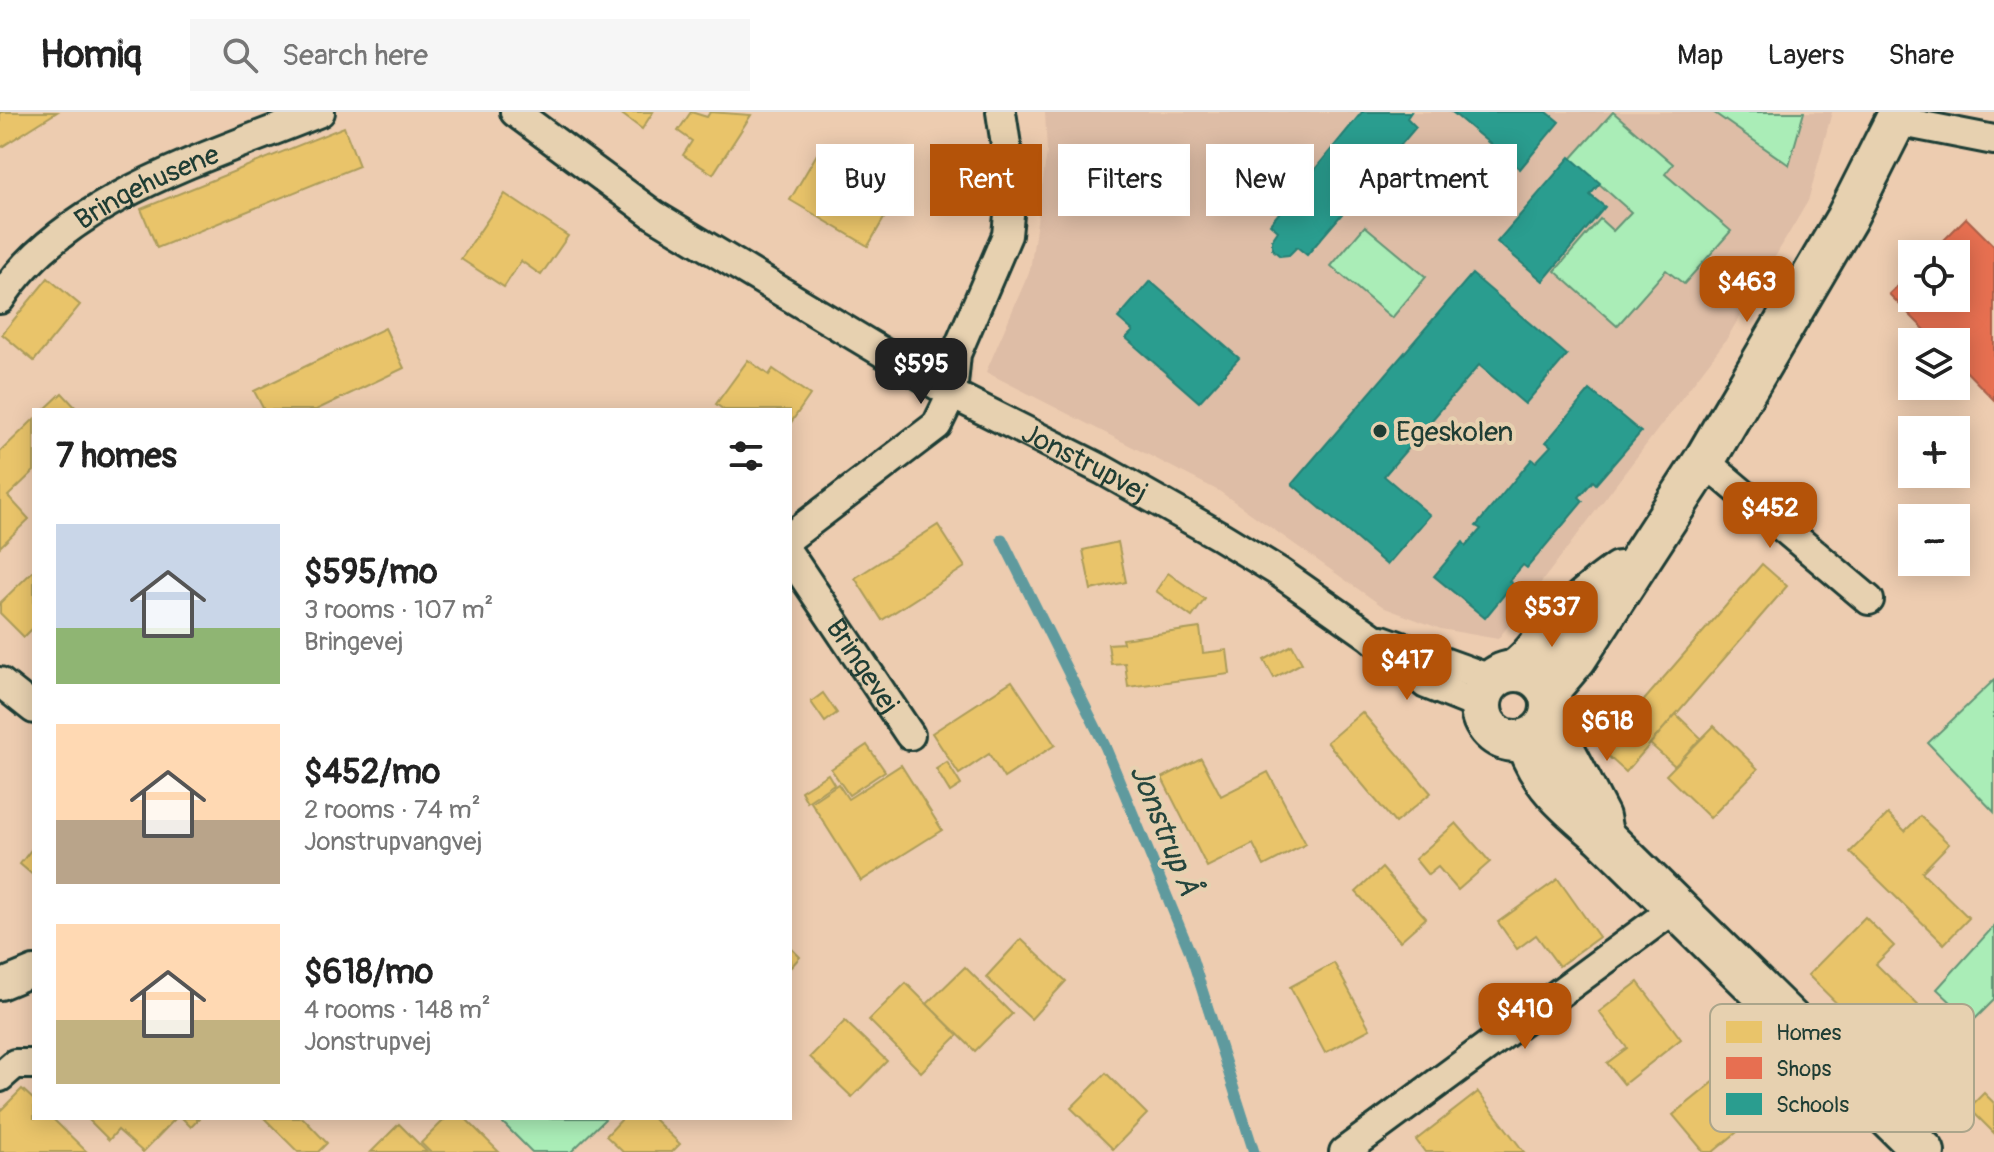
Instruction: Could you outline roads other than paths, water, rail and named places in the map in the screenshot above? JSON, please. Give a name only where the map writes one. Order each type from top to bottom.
[{"type":"street","name":"Bringehusene","points":[[0,299],[60,235],[130,190],[320,112]]},
{"type":"street","name":"Jonstrupvej","points":[[515,112],[654,215],[952,394],[1103,470],[1220,536],[1279,572],[1370,636],[1496,685]]},
{"type":"street","points":[[792,535],[937,425],[952,394],[956,354],[1007,235],[1012,185],[1001,112]]},
{"type":"street","points":[[1639,558],[1589,594],[1552,630],[1531,659],[1496,685],[1484,721],[1493,734],[1502,740],[1540,719],[1639,558],[1704,461],[1846,219],[1898,116],[1994,140]]},
{"type":"street","points":[[1704,461],[1869,600]]},
{"type":"street","name":"Bringevej","points":[[792,559],[910,735]]},
{"type":"street","points":[[1496,685],[1535,676],[1540,719],[1535,768],[1555,795],[1603,836],[1773,1004]]},
{"type":"street","points":[[0,682],[32,707]]},
{"type":"street","points":[[1344,1152],[1675,908]]},
{"type":"street","points":[[0,985],[32,972]]},
{"type":"street","points":[[0,1077],[15,1064],[32,1064]]},
{"type":"street","points":[[1904,1132],[1924,1152]]},
{"type":"waterway","name":"Jonstrup Å","points":[[1002,539],[1105,746],[1190,952],[1254,1152]]},
{"type":"place","name":"Egeskolen","points":[[1380,431]]}]
